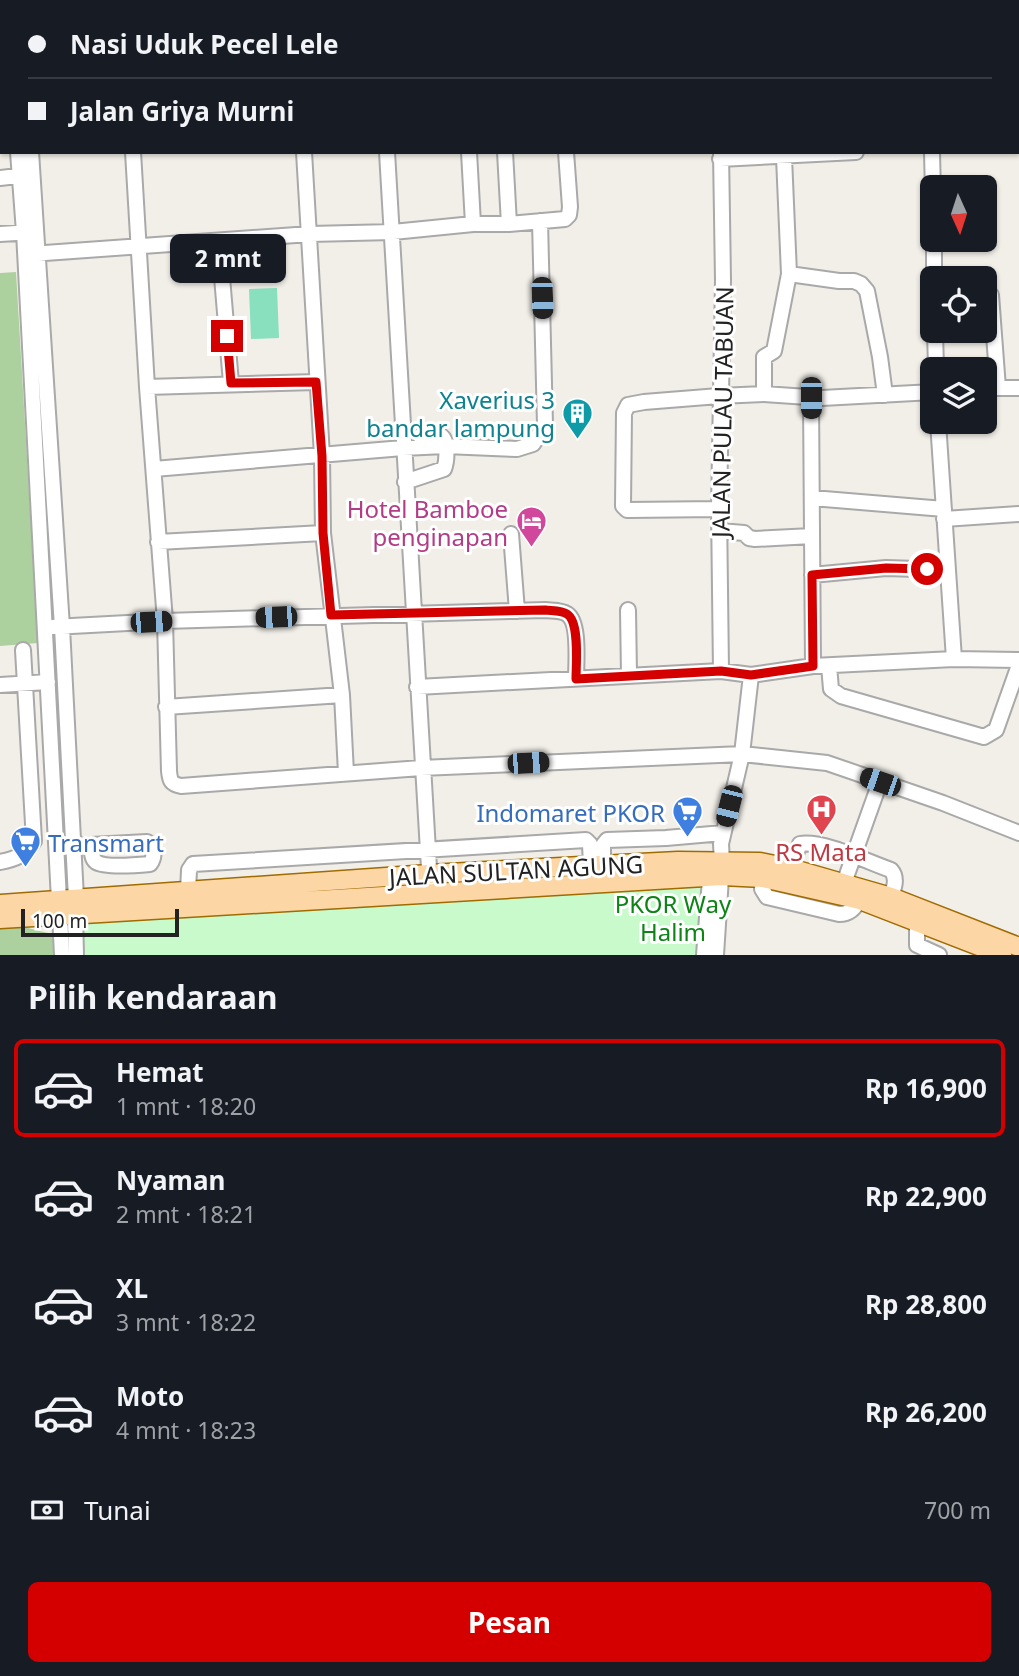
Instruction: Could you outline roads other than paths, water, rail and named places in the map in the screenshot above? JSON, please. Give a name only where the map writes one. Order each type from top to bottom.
[{"type":"main road","name":"JALAN SULTAN AGUNG","points":[[0,904],[67,907],[430,883],[718,859],[763,878],[860,900],[1002,955]]},
{"type":"main road","name":"JALAN SULTAN AGUNG","points":[[0,919],[188,891],[344,880],[430,883],[523,869],[718,859],[760,862],[844,883],[891,897],[1019,947]]},
{"type":"street","points":[[19,154],[26,175],[31,232],[54,808],[76,955]]},
{"type":"street","points":[[26,175],[31,154]]},
{"type":"street","points":[[133,154],[165,621],[169,771],[173,784],[181,786],[421,768],[742,754],[827,763],[1019,833]]},
{"type":"street","points":[[304,154],[322,456],[323,533],[342,695],[346,773]]},
{"type":"street","points":[[387,154],[421,768],[430,883]]},
{"type":"street","points":[[469,154],[473,224]]},
{"type":"street","points":[[505,154],[509,224]]},
{"type":"street","points":[[32,254],[565,219],[569,215],[570,207],[566,154]]},
{"type":"street","points":[[721,156],[784,157],[808,154]]},
{"type":"street","points":[[932,154],[933,175]]},
{"type":"street","name":"JALAN PULAU TABUAN","points":[[721,156],[721,671]]},
{"type":"street","points":[[764,394],[764,357],[775,351],[789,274],[784,157]]},
{"type":"street","points":[[0,178],[26,175]]},
{"type":"street","points":[[154,469],[403,448],[445,446],[517,449],[533,444],[545,425],[540,221]]},
{"type":"street","points":[[0,233],[31,232]]},
{"type":"street","points":[[219,242],[231,383]]},
{"type":"street","points":[[32,254],[62,627],[73,846],[62,955]]},
{"type":"street","points":[[789,274],[854,281],[867,291],[880,357],[884,395]]},
{"type":"street","points":[[147,387],[316,382]]},
{"type":"street","points":[[997,388],[1019,388]]},
{"type":"street","points":[[719,509],[642,511],[627,510],[623,506],[624,413],[628,405],[764,394],[811,398],[920,393]]},
{"type":"street","points":[[811,398],[813,666]]},
{"type":"street","points":[[939,434],[954,659]]},
{"type":"street","points":[[405,482],[444,469],[445,441],[440,435],[420,436]]},
{"type":"street","points":[[812,498],[944,514],[1019,514]]},
{"type":"street","points":[[720,531],[744,533],[755,539],[812,536]]},
{"type":"street","points":[[158,542],[323,533]]},
{"type":"street","points":[[511,534],[517,611]]},
{"type":"street","points":[[812,575],[886,568],[948,570]]},
{"type":"street","points":[[45,628],[331,615],[545,610],[566,612],[573,620],[576,633],[576,679]]},
{"type":"street","points":[[628,610],[629,675]]},
{"type":"street","points":[[0,862],[26,853],[34,841],[23,650]]},
{"type":"street","points":[[417,687],[721,671],[751,675],[813,666],[954,659],[1019,663],[996,730],[984,737],[841,696],[831,689],[829,666]]},
{"type":"street","points":[[704,955],[718,859],[742,754],[751,675]]},
{"type":"street","points":[[0,685],[48,682]]},
{"type":"street","points":[[166,707],[342,695]]},
{"type":"street","points":[[27,719],[50,718]]},
{"type":"street","points":[[844,883],[880,782]]},
{"type":"street","points":[[34,808],[54,808]]},
{"type":"street","points":[[597,866],[607,839],[666,838],[718,859]]},
{"type":"street","points":[[666,838],[666,862]]},
{"type":"street","points":[[188,891],[189,870],[193,864],[428,849],[586,840],[590,844],[597,866]]},
{"type":"street","points":[[790,868],[800,844],[808,843],[891,870],[894,873],[895,885],[891,897]]},
{"type":"street","points":[[521,844],[523,869]]},
{"type":"street","points":[[73,846],[92,845]]},
{"type":"street","points":[[344,855],[344,880]]},
{"type":"street","points":[[716,955],[718,859]]},
{"type":"street","points":[[917,922],[917,944],[924,950],[939,955]]},
{"type":"place","name":"Xaverius 3 bandar lampung","points":[[578,440]]},
{"type":"place","name":"Hotel Bamboe penginapan","points":[[531,549]]},
{"type":"place","name":"RS Mata","points":[[821,836]]},
{"type":"place","name":"Indomaret PKOR","points":[[688,839]]},
{"type":"place","name":"Transmart","points":[[25,869]]},
{"type":"park label","name":"PKOR Way Halim","points":[[673,917]]}]
